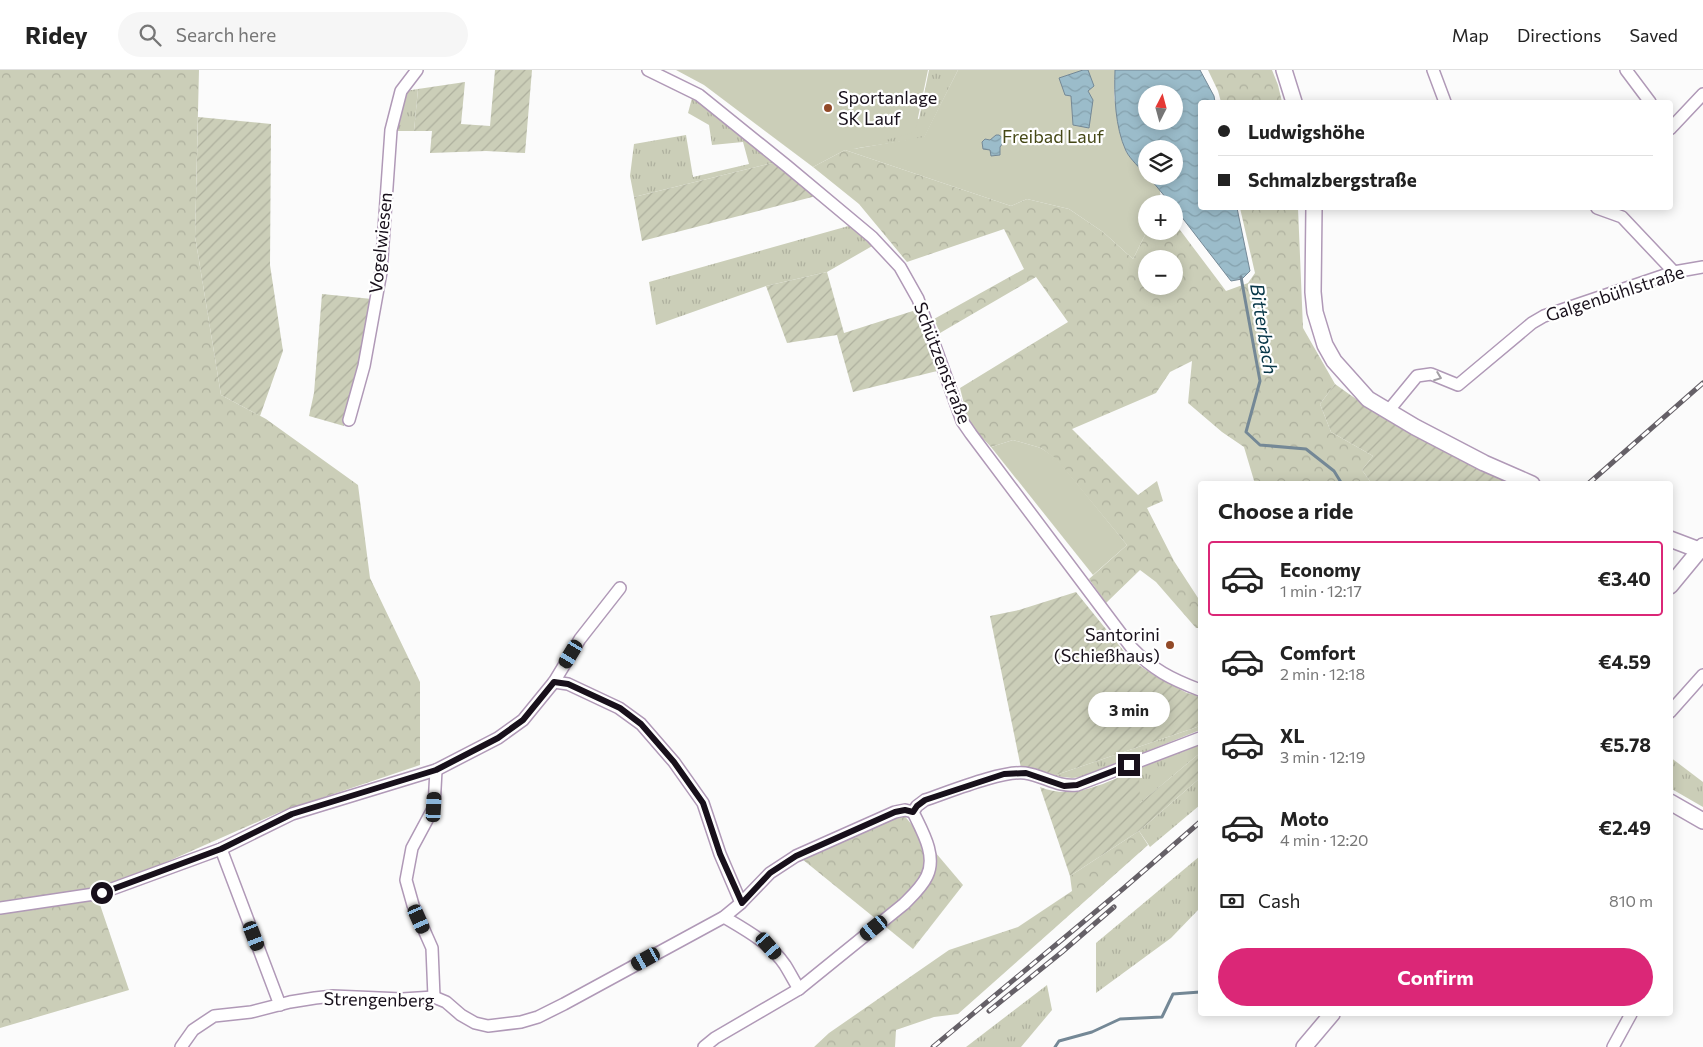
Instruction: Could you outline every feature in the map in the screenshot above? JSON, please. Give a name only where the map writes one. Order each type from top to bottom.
[{"type":"main road","points":[[1284,70],[1293,100]]},
{"type":"main road","points":[[1315,210],[1315,312],[1325,345],[1334,361],[1368,399],[1415,427],[1484,463],[1525,481]]},
{"type":"main road","points":[[1673,539],[1701,548],[1673,582]]},
{"type":"main road","points":[[1673,804],[1703,821]]},
{"type":"main road","points":[[1304,1047],[1330,1016]]},
{"type":"street","name":"Vogelwiesen","points":[[348,420],[364,366],[381,272],[391,130],[400,91],[417,70]]},
{"type":"street","name":"Schützenstraße","points":[[648,70],[699,95],[872,238],[900,267],[918,299],[962,421],[971,434],[1131,647],[1146,663],[1173,680],[1198,689]]},
{"type":"street","points":[[1433,70],[1444,100]]},
{"type":"street","points":[[1626,70],[1648,100]]},
{"type":"street","points":[[1673,126],[1703,94]]},
{"type":"street","points":[[1603,210],[1622,217],[1674,272]]},
{"type":"street","name":"Galgenbühlstraße","points":[[1389,410],[1416,376],[1430,374],[1458,385],[1532,323],[1544,316],[1674,272],[1703,267]]},
{"type":"street","points":[[0,908],[102,893],[221,849],[292,814],[436,770],[498,738],[523,720],[554,682],[580,639],[620,588]]},
{"type":"street","points":[[1673,709],[1703,675]]},
{"type":"street","points":[[554,682],[568,684],[620,708],[641,724],[674,762],[703,803],[720,854],[742,903]]},
{"type":"street","points":[[704,1047],[715,1038],[798,989],[904,904],[927,877],[931,860],[930,852],[913,812],[925,800],[1004,774],[1026,773],[1064,786],[1077,785],[1198,739]]},
{"type":"street","points":[[434,997],[432,948],[413,905],[406,880],[412,848],[434,807],[436,770]]},
{"type":"street","name":"Strengenberg","points":[[181,1047],[193,1030],[214,1016],[250,1012],[298,1000],[333,996],[402,999],[434,997],[446,1002],[474,1023],[488,1026],[521,1022],[538,1017],[724,917],[742,903],[770,873],[796,856],[895,812],[905,810],[913,812]]},
{"type":"street","points":[[221,849],[280,1005]]},
{"type":"street","points":[[724,917],[754,934],[769,946],[785,965],[798,989]]},
{"type":"street","points":[[1613,1047],[1630,1016]]},
{"type":"green space","points":[[0,70],[199,70],[195,236],[221,395],[266,419],[358,485],[370,578],[420,682],[420,765],[280,812],[96,893],[129,990],[0,1028]]},
{"type":"green space","points":[[495,70],[532,70],[525,153],[486,151],[430,153],[432,131],[414,131],[418,89],[465,82],[461,124],[490,126]]},
{"type":"green space","name":"Freibad Lauf","points":[[676,70],[928,70],[915,132],[853,149],[924,137],[958,70],[1115,70],[1114,97],[1126,152],[1138,165],[1138,185],[1156,185],[1160,190],[1160,195],[1138,195],[1138,240],[1142,240],[1133,259],[1103,232],[1069,209],[1027,199],[1011,206],[845,150],[813,167],[704,85]]},
{"type":"green space","points":[[929,70],[958,70],[924,138],[845,150],[907,116],[919,119]]},
{"type":"green space","points":[[1208,70],[1272,70],[1282,100],[1220,100]]},
{"type":"green space","points":[[418,89],[414,131],[393,131],[405,91]]},
{"type":"green space","points":[[692,98],[699,101],[776,162],[634,197],[630,176],[634,144],[686,135],[693,177],[749,164],[743,142],[712,145],[709,125],[688,113]]},
{"type":"green space","points":[[198,117],[271,124],[270,265],[283,351],[260,416],[221,395],[195,236]]},
{"type":"green space","points":[[845,150],[1011,206],[1027,199],[1069,209],[1103,232],[1133,259],[1142,240],[1183,240],[1183,234],[1226,291],[1248,283],[1255,273],[1240,210],[1298,210],[1303,328],[1335,384],[1320,404],[1331,432],[1373,456],[1362,470],[1370,481],[1254,481],[1244,447],[1222,432],[1188,403],[1192,361],[1170,372],[1156,393],[1072,429],[1138,495],[1157,481],[1163,501],[1147,508],[1174,561],[1198,598],[1198,628],[1156,582],[1140,570],[1106,603],[1089,579],[1127,545],[1057,460],[1041,448],[1013,440],[991,447],[969,424],[960,388],[1068,322],[1036,277],[940,333],[934,319],[1024,269],[1004,229],[907,262],[859,204],[813,167]]},
{"type":"green space","points":[[776,162],[816,196],[642,241],[634,197]]},
{"type":"green space","points":[[852,225],[874,245],[827,272],[766,286],[656,325],[649,282]]},
{"type":"green space","points":[[827,272],[844,333],[916,310],[937,371],[853,392],[837,335],[787,343],[766,286]]},
{"type":"green space","points":[[322,294],[372,299],[361,364],[344,426],[309,416],[314,393]]},
{"type":"green space","points":[[1335,384],[1377,413],[1420,439],[1511,481],[1370,481],[1362,470],[1373,456],[1331,432],[1320,404]]},
{"type":"green space","points":[[1013,440],[1041,448],[1057,459],[1127,545],[1093,575],[991,447]]},
{"type":"green space","points":[[1076,592],[1131,660],[1187,693],[1198,696],[1198,727],[1053,776],[1021,768],[990,616],[1019,610]]},
{"type":"green space","points":[[1198,727],[1198,731],[1083,777],[1053,776]]},
{"type":"green space","points":[[1198,745],[1198,755],[1139,804],[1139,768]]},
{"type":"green space","points":[[1198,755],[1198,780],[1139,831],[1070,876],[1040,787],[1053,791],[1078,791],[1103,784],[1139,768],[1140,803]]},
{"type":"green space","points":[[1673,759],[1703,782],[1703,807],[1673,790]]},
{"type":"green space","points":[[1198,780],[1198,807],[1150,847],[1139,831]]},
{"type":"green space","points":[[902,813],[963,885],[913,949],[802,859]]},
{"type":"green space","points":[[1139,831],[1148,845],[958,1014],[934,1017],[896,1030],[895,1047],[814,1047],[829,1033],[949,950],[1018,927],[1072,891],[1070,876]]},
{"type":"green space","points":[[1198,858],[1198,910],[1171,938],[1096,993],[1096,943]]},
{"type":"green space","points":[[1047,985],[1052,1010],[1021,1047],[966,1047]]},
{"type":"water","points":[[1088,70],[1094,86],[1088,91],[1093,100],[1089,128],[1073,125],[1071,96],[1065,95],[1059,78]]},
{"type":"water","points":[[1115,70],[1200,70],[1215,100],[1198,100],[1198,210],[1237,210],[1250,271],[1242,279],[1231,281],[1183,219],[1183,195],[1164,195],[1155,185],[1183,185],[1183,140],[1138,140],[1138,166],[1126,151],[1117,121]]},
{"type":"water","points":[[996,135],[1005,140],[1000,147],[1000,155],[991,156],[990,150],[983,149],[982,142],[985,139],[990,140]]},
{"type":"waterway","name":"Bitterbach","points":[[1241,277],[1260,381],[1246,432],[1260,445],[1306,449],[1334,471],[1340,481]]},
{"type":"waterway","name":"Bitterbach","points":[[1055,1047],[1059,1041],[1092,1032],[1120,1019],[1162,1017],[1173,994],[1198,992]]},
{"type":"railway","points":[[1591,481],[1703,383]]},
{"type":"railway","points":[[933,1047],[1198,824]]},
{"type":"railway","points":[[989,1011],[1114,907]]},
{"type":"place","name":"Sportanlage SK Lauf","points":[[828,108]]},
{"type":"place","name":"Santorini (Schießhaus)","points":[[1170,645]]},
{"type":"route","points":[[102,893],[221,849],[292,814],[436,770],[498,738],[523,720],[554,682],[568,684],[620,708],[641,724],[674,762],[703,803],[720,854],[742,903],[770,873],[796,856],[895,812],[905,810],[913,812],[925,800],[1004,774],[1026,773],[1064,786],[1077,785],[1129,765]]}]
